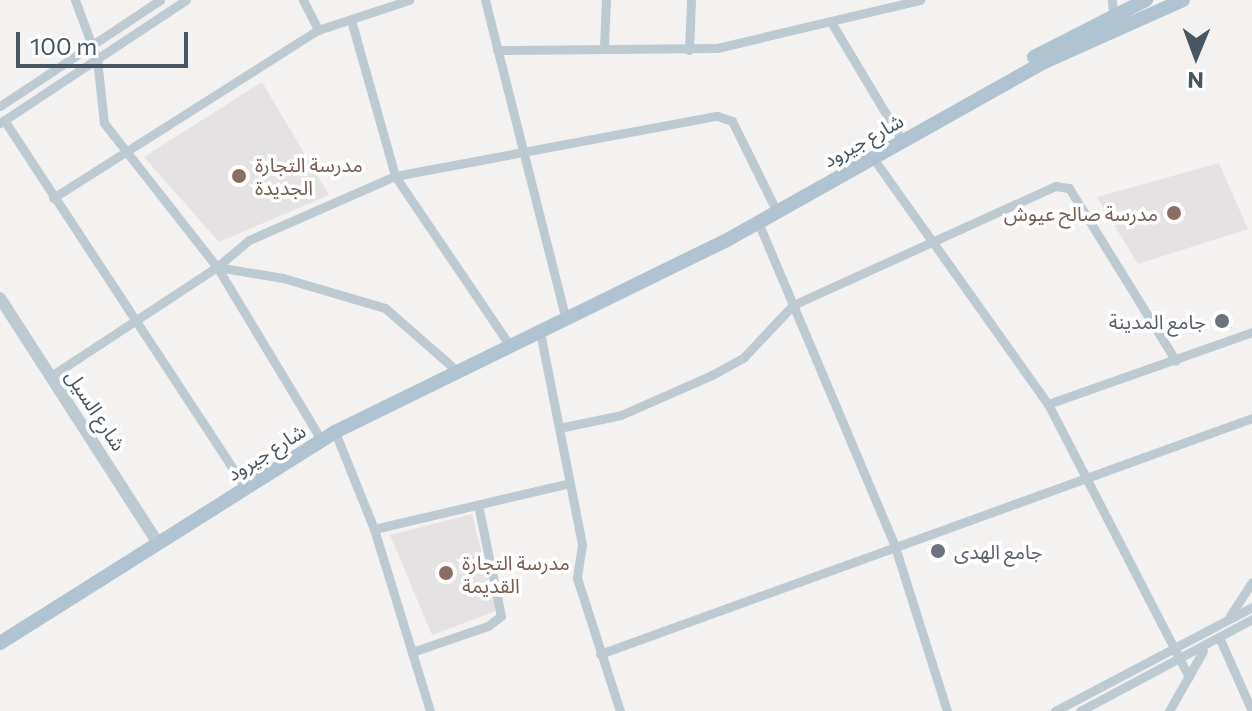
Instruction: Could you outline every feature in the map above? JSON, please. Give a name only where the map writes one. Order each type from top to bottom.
[{"type":"main road","name":"شارع جيرود","points":[[566,320],[898,134],[1112,6],[1146,0]]},
{"type":"main road","name":"شارع جيرود","points":[[0,643],[335,432],[566,320],[758,222],[1044,62],[1183,0]]},
{"type":"street","points":[[75,0],[97,59],[104,123],[217,267],[322,441]]},
{"type":"street","points":[[0,106],[92,45],[145,4],[160,0]]},
{"type":"street","points":[[186,0],[2,122],[246,488]]},
{"type":"street","points":[[303,0],[318,30]]},
{"type":"street","points":[[53,198],[128,154],[318,30],[409,0]]},
{"type":"street","points":[[485,0],[566,320]]},
{"type":"street","points":[[604,46],[606,0]]},
{"type":"street","points":[[689,50],[691,0]]},
{"type":"street","points":[[497,50],[604,46],[689,50],[831,22],[920,0]]},
{"type":"street","points":[[145,4],[156,20]]},
{"type":"street","points":[[351,20],[395,176],[510,346]]},
{"type":"street","points":[[831,22],[898,134]]},
{"type":"street","points":[[51,376],[217,267],[249,240],[395,176],[726,117],[773,204]]},
{"type":"street","points":[[873,158],[1048,404],[1189,677]]},
{"type":"street","points":[[559,428],[621,415],[712,375],[744,357],[793,305],[1055,186],[1069,188],[1176,361]]},
{"type":"street","points":[[758,222],[895,547],[947,711]]},
{"type":"street","points":[[217,267],[283,278],[385,308],[457,371]]},
{"type":"street","name":"شارع السيل","points":[[0,298],[158,543]]},
{"type":"street","points":[[540,332],[582,545],[577,578],[620,711]]},
{"type":"street","points":[[1048,404],[1252,332]]},
{"type":"street","points":[[600,654],[1252,418]]},
{"type":"street","points":[[335,432],[374,529],[430,711]]},
{"type":"street","points":[[374,529],[570,483]]},
{"type":"street","points":[[412,652],[488,626],[501,616],[478,505]]},
{"type":"street","points":[[1229,619],[1252,582]]},
{"type":"street","points":[[1055,711],[1252,607]]},
{"type":"street","points":[[1080,711],[1179,662],[1252,619]]},
{"type":"street","points":[[1198,635],[1205,647]]},
{"type":"street","points":[[1219,637],[1252,711]]},
{"type":"street","points":[[1169,711],[1205,647]]},
{"type":"shaded area","name":"مدرسة التجارة الجديدة","points":[[262,82],[329,195],[219,242],[144,157]]},
{"type":"shaded area","name":"مدرسة صالح عيوش","points":[[1219,163],[1248,229],[1138,264],[1097,197]]},
{"type":"shaded area","name":"مدرسة التجارة القديمة","points":[[472,514],[496,611],[432,635],[390,535]]},
{"type":"place","name":"مدرسة التجارة الجديدة","points":[[239,176]]},
{"type":"place","name":"مدرسة صالح عيوش","points":[[1174,213]]},
{"type":"place","name":"جامع المدينة","points":[[1222,321]]},
{"type":"place","name":"جامع الهدى","points":[[938,551]]},
{"type":"place","name":"مدرسة التجارة القديمة","points":[[446,573]]}]
